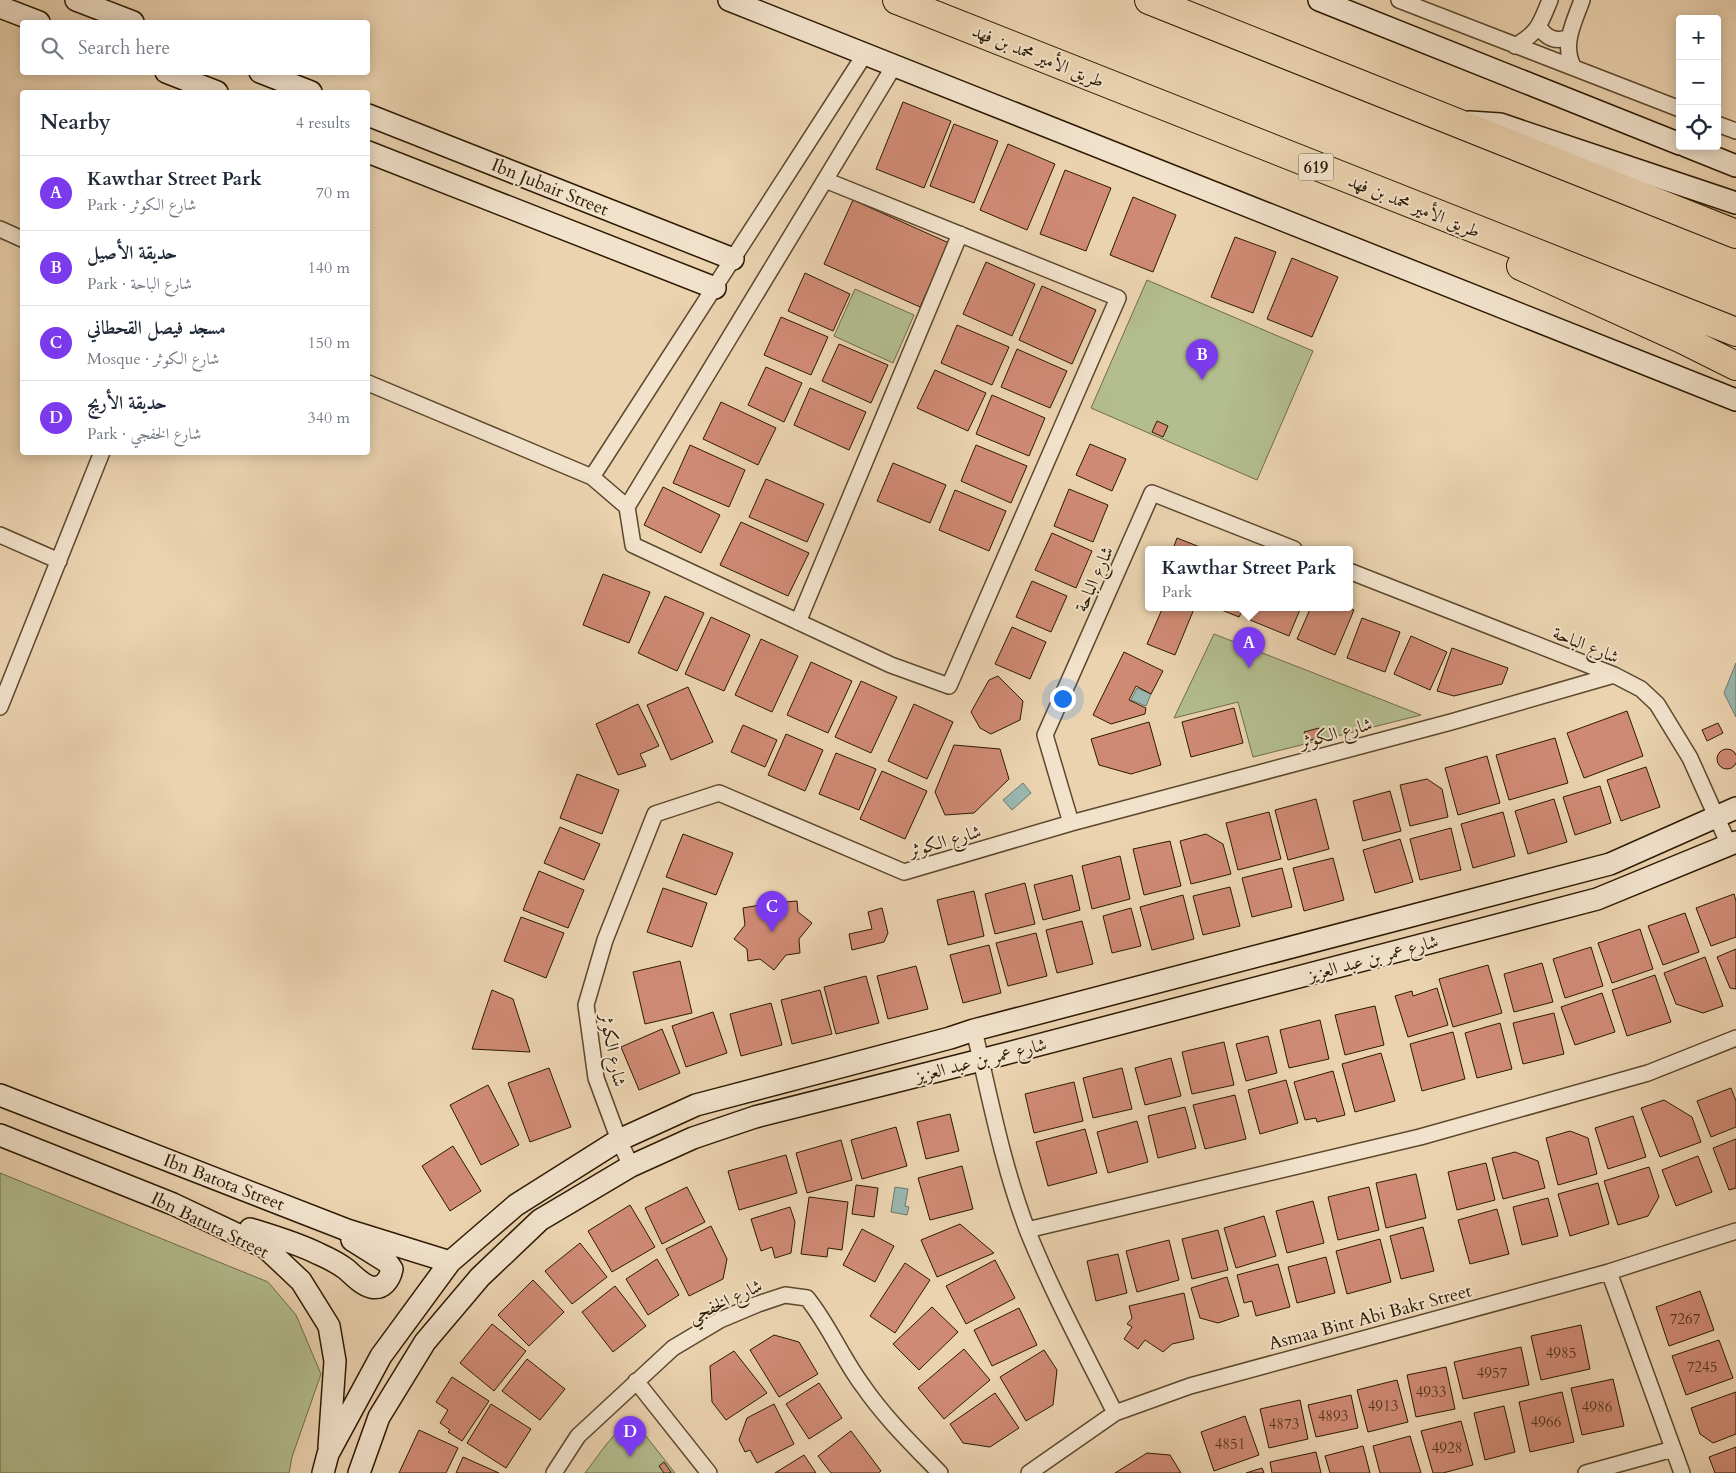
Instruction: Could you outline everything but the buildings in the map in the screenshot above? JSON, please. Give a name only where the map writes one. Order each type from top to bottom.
[{"type":"highway","name":"طريق الأمير محمد بن فهد","points":[[897,0],[1736,332]]},
{"type":"highway","points":[[1148,0],[1736,234]]},
{"type":"highway","points":[[1398,199],[1437,229],[1682,339],[1736,366]]},
{"type":"street","points":[[76,0],[128,20]]},
{"type":"street","points":[[728,0],[1736,400]]},
{"type":"street","points":[[1319,0],[1676,142]]},
{"type":"street","points":[[1399,0],[1676,107]]},
{"type":"street","points":[[1515,46],[1528,38],[1539,26],[1550,0]]},
{"type":"street","points":[[1574,68],[1568,52],[1569,37],[1582,0]]},
{"type":"street","points":[[0,7],[34,20]]},
{"type":"street","points":[[1539,26],[1544,34],[1552,38],[1561,40],[1569,37]]},
{"type":"street","points":[[592,477],[865,54]]},
{"type":"street","points":[[825,180],[1118,298],[949,686],[891,665],[633,545],[627,507],[894,66]]},
{"type":"street","points":[[174,75],[212,90]]},
{"type":"street","points":[[268,75],[306,90]]},
{"type":"street","name":"Ibn Jubair Street","points":[[370,116],[733,259]]},
{"type":"street","points":[[1450,120],[1500,124],[1736,203]]},
{"type":"street","points":[[1721,125],[1736,131]]},
{"type":"street","points":[[1696,150],[1736,166]]},
{"type":"street","name":"Ibn Jubair Street","points":[[370,153],[715,288]]},
{"type":"street","points":[[0,229],[20,238]]},
{"type":"street","points":[[798,622],[960,234]]},
{"type":"street","points":[[370,384],[592,477],[627,507]]},
{"type":"street","points":[[0,707],[101,455]]},
{"type":"street","name":"شارع الباحة","points":[[1071,824],[1046,735],[1152,493],[1286,546]]},
{"type":"street","points":[[0,536],[59,561]]},
{"type":"street","name":"شارع الباحة","points":[[1353,573],[1614,676],[1640,689],[1657,704],[1690,758],[1716,817],[1732,843]]},
{"type":"street","name":"شارع الكوثر","points":[[631,1166],[619,1140],[596,1078],[586,1005],[605,940],[655,814],[719,793],[904,872],[1071,824],[1451,722],[1614,676]]},
{"type":"street","points":[[326,1464],[381,1356],[450,1262],[516,1205],[619,1140],[696,1104],[1610,864],[1736,808]]},
{"type":"street","name":"شارع عمر بن عبد العزيز","points":[[359,1473],[379,1416],[425,1342],[480,1277],[540,1220],[631,1166],[693,1138],[755,1117],[1597,899],[1732,843]]},
{"type":"street","points":[[974,1030],[1000,1147],[1027,1230],[1058,1303],[1115,1413]]},
{"type":"street","points":[[1027,1230],[1420,1136],[1648,1073],[1736,1038]]},
{"type":"street","name":"Ibn Batota Street","points":[[0,1095],[316,1219],[450,1262]]},
{"type":"street","name":"Ibn Batuta Street","points":[[0,1134],[173,1204],[266,1248],[301,1281],[329,1326],[335,1361],[326,1464]]},
{"type":"street","points":[[173,1204],[291,1242],[345,1268],[371,1287],[380,1287],[386,1282],[392,1269],[387,1262],[316,1219]]},
{"type":"street","name":"Asmaa Bint Abi Bakr Street","points":[[1029,1473],[1115,1413],[1190,1386],[1609,1272],[1736,1231]]},
{"type":"street","points":[[1609,1272],[1682,1473]]},
{"type":"street","name":"شارع الخفجي","points":[[554,1473],[578,1436],[673,1348],[720,1320],[785,1295],[807,1298],[816,1309],[863,1387],[896,1428],[940,1473]]},
{"type":"street","points":[[636,1381],[709,1473]]},
{"type":"street","points":[[1586,1473],[1673,1449]]},
{"type":"green space","points":[[1147,280],[1313,351],[1257,480],[1091,408]]},
{"type":"green space","points":[[855,289],[914,315],[893,363],[834,336]]},
{"type":"green space","points":[[1214,634],[1421,715],[1253,757],[1238,702],[1174,718]]},
{"type":"green space","points":[[0,1173],[268,1282],[296,1315],[321,1374],[292,1457],[289,1473],[0,1473]]},
{"type":"green space","points":[[624,1424],[638,1426],[675,1473],[585,1473]]},
{"type":"water","points":[[1736,663],[1736,717],[1724,693]]},
{"type":"water","points":[[1137,688],[1151,694],[1146,706],[1131,700]]},
{"type":"water","points":[[1023,783],[1031,793],[1012,810],[1003,800]]},
{"type":"water","points":[[895,1187],[908,1189],[905,1206],[909,1207],[907,1215],[891,1212]]},
{"type":"place","name":"حديقة الأصيل","points":[[1202,380]]},
{"type":"place","name":"Kawthar Street Park","points":[[1249,668]]},
{"type":"place","name":"مسجد فيصل القحطاني","points":[[772,932]]},
{"type":"place","name":"حديقة الأريج","points":[[630,1457]]}]
